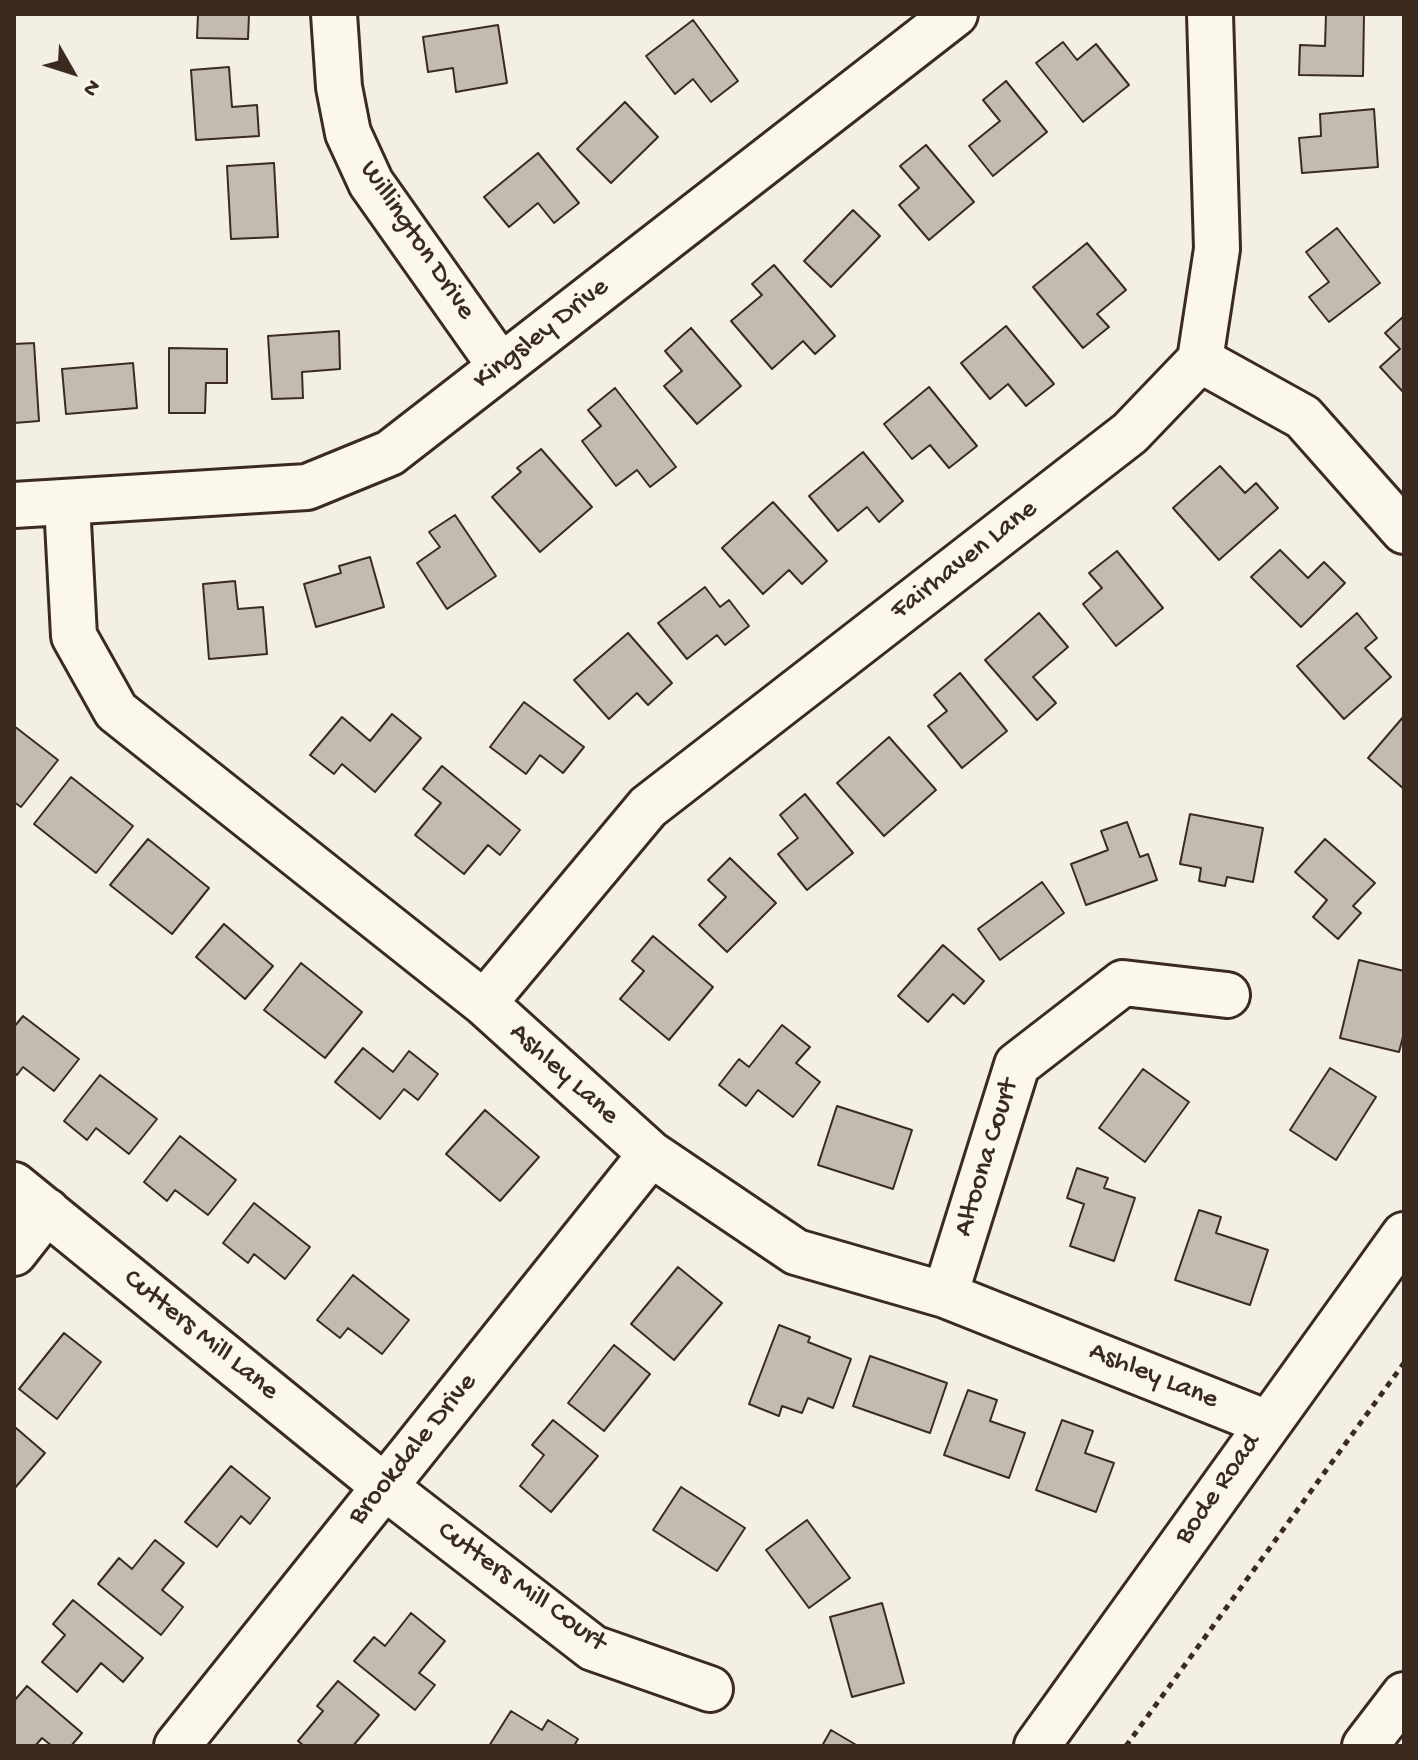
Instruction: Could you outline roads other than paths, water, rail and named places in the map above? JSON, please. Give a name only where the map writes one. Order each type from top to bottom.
[{"type":"street","name":"Willington Drive","points":[[334,14],[339,87],[348,133],[371,183],[501,367]]},
{"type":"street","name":"Kingsley Drive","points":[[14,505],[307,487],[390,453],[955,14]]},
{"type":"street","points":[[1210,14],[1217,249],[1200,360],[1303,417],[1404,531]]},
{"type":"street","name":"Fairhaven Lane","points":[[484,1003],[648,807],[1130,433],[1200,360]]},
{"type":"street","name":"Ashley Lane","points":[[67,503],[74,636],[116,711],[484,1003],[651,1154],[796,1252],[945,1295],[1267,1423]]},
{"type":"street","name":"Altoona Court","points":[[945,1295],[1017,1065],[1123,983],[1227,995]]},
{"type":"street","name":"Brookdale Drive","points":[[177,1746],[651,1154]]},
{"type":"street","points":[[14,1253],[31,1198]]},
{"type":"street","name":"Cutters Mill Lane","points":[[31,1198],[385,1487]]},
{"type":"street","name":"Bode Road","points":[[1037,1746],[1404,1235]]},
{"type":"street","name":"Cutters Mill Court","points":[[385,1487],[593,1648],[710,1689]]},
{"type":"street","points":[[1365,1746],[1404,1695]]}]
